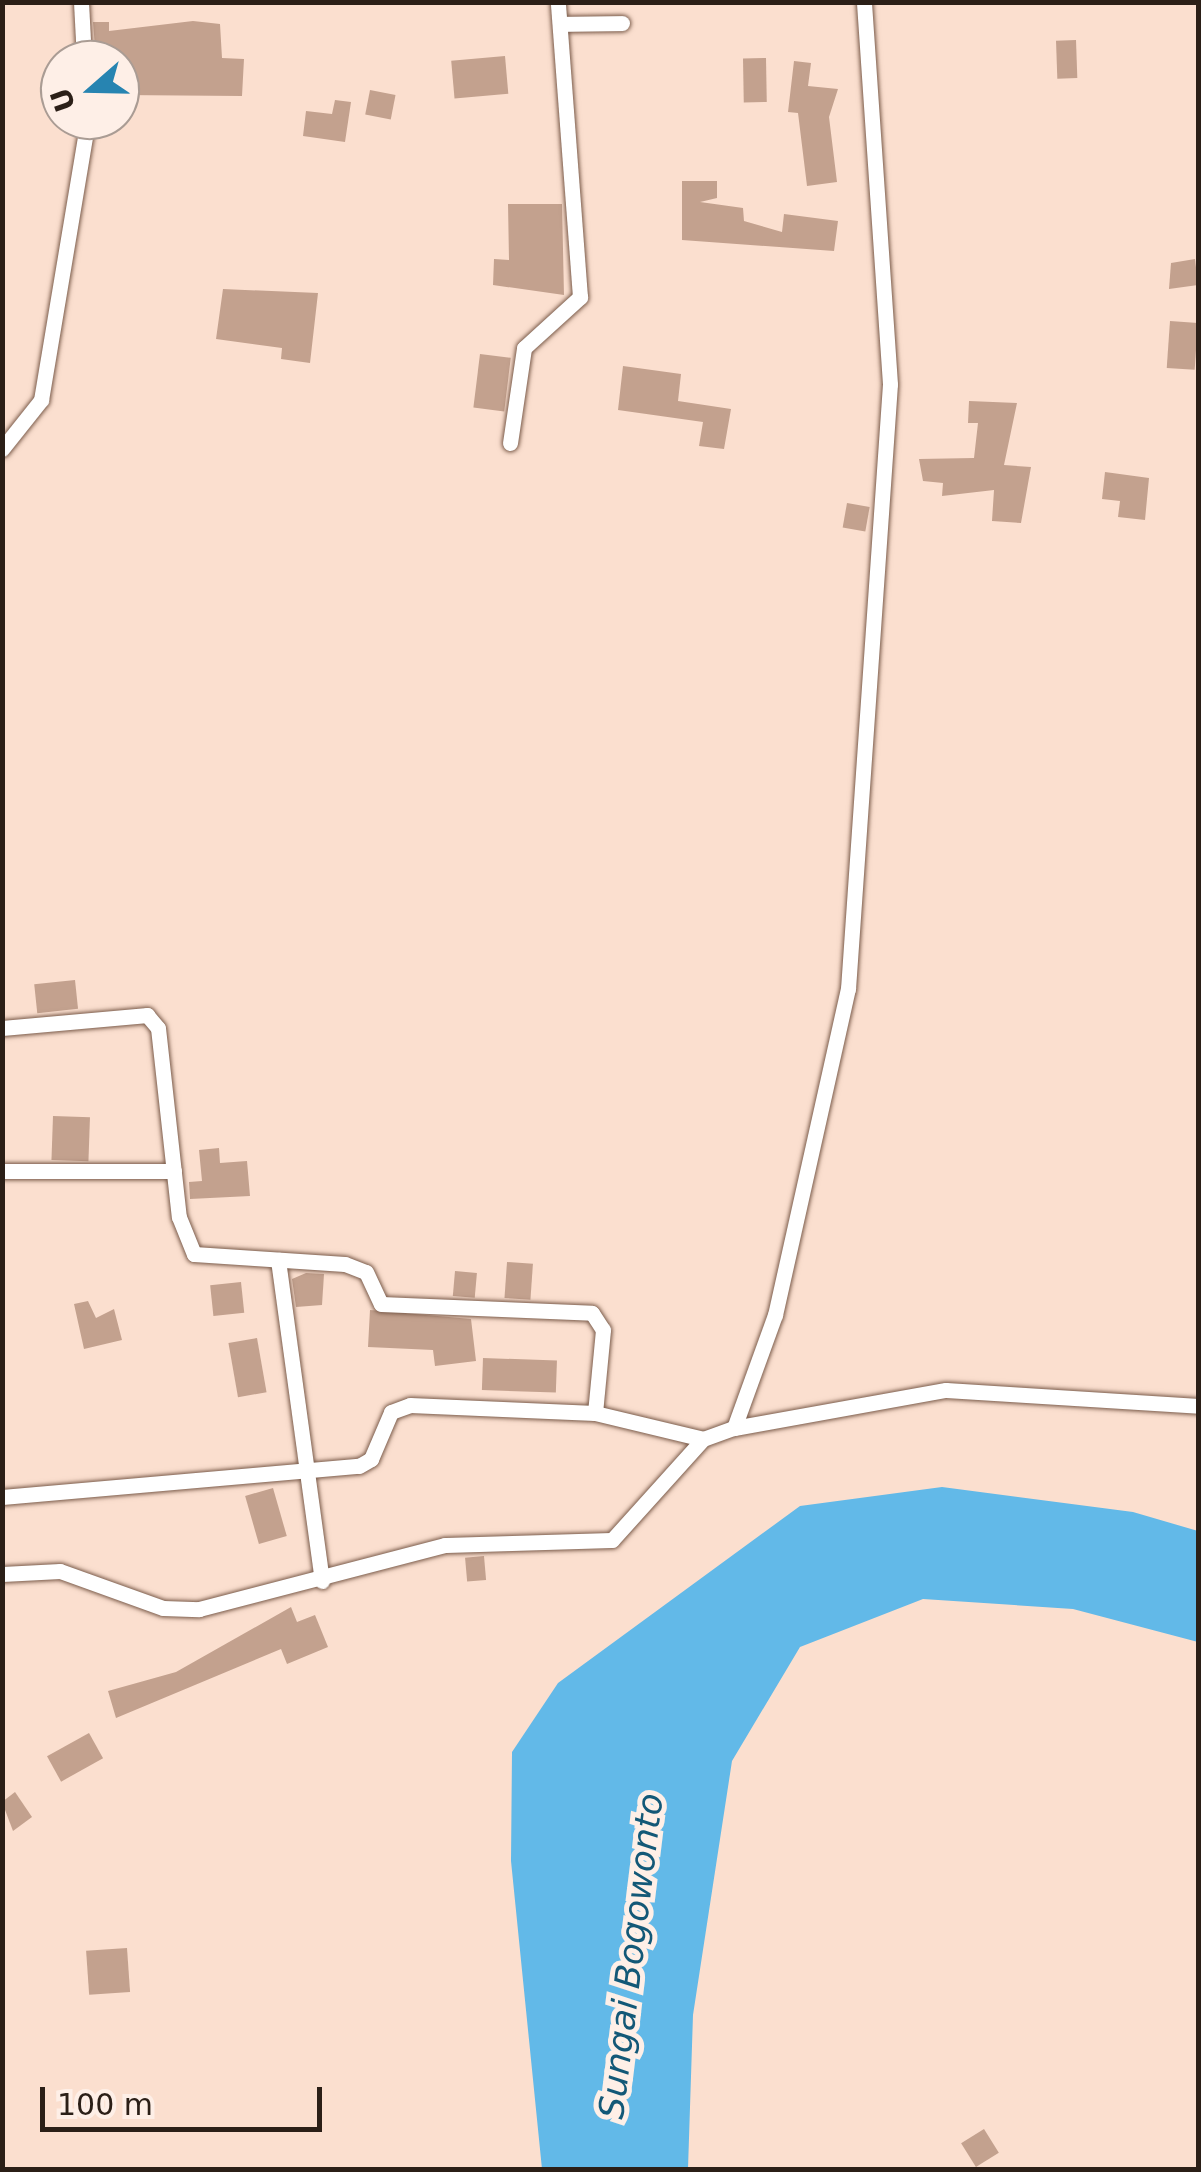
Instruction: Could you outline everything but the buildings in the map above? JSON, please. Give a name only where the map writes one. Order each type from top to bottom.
[{"type":"street","points":[[81,2],[83,40]]},
{"type":"street","points":[[510,442],[524,348],[580,297],[558,2]]},
{"type":"street","points":[[734,1428],[775,1315],[848,989],[890,384],[864,2]]},
{"type":"street","points":[[560,24],[622,23]]},
{"type":"street","points":[[2,450],[41,400],[85,140]]},
{"type":"street","points":[[2,1028],[138,1014],[154,1020],[174,1171],[194,1254],[361,1269],[381,1304],[592,1314],[603,1330],[595,1413]]},
{"type":"street","points":[[2,1171],[174,1171]]},
{"type":"street","points":[[278,1260],[302,1473],[322,1581]]},
{"type":"street","points":[[2,1574],[60,1571],[163,1608],[322,1581],[445,1545],[612,1540],[704,1439],[734,1428],[853,1414],[946,1390],[1198,1406]]},
{"type":"street","points":[[2,1497],[302,1473],[366,1463],[401,1406],[595,1413],[704,1439]]},
{"type":"water","name":"Sungai Bogowonto","points":[[942,1487],[1133,1512],[1198,1531],[1198,1642],[1073,1609],[923,1599],[800,1647],[732,1761],[693,2015],[688,2169],[542,2169],[511,1861],[512,1752],[558,1683],[800,1506]]}]
